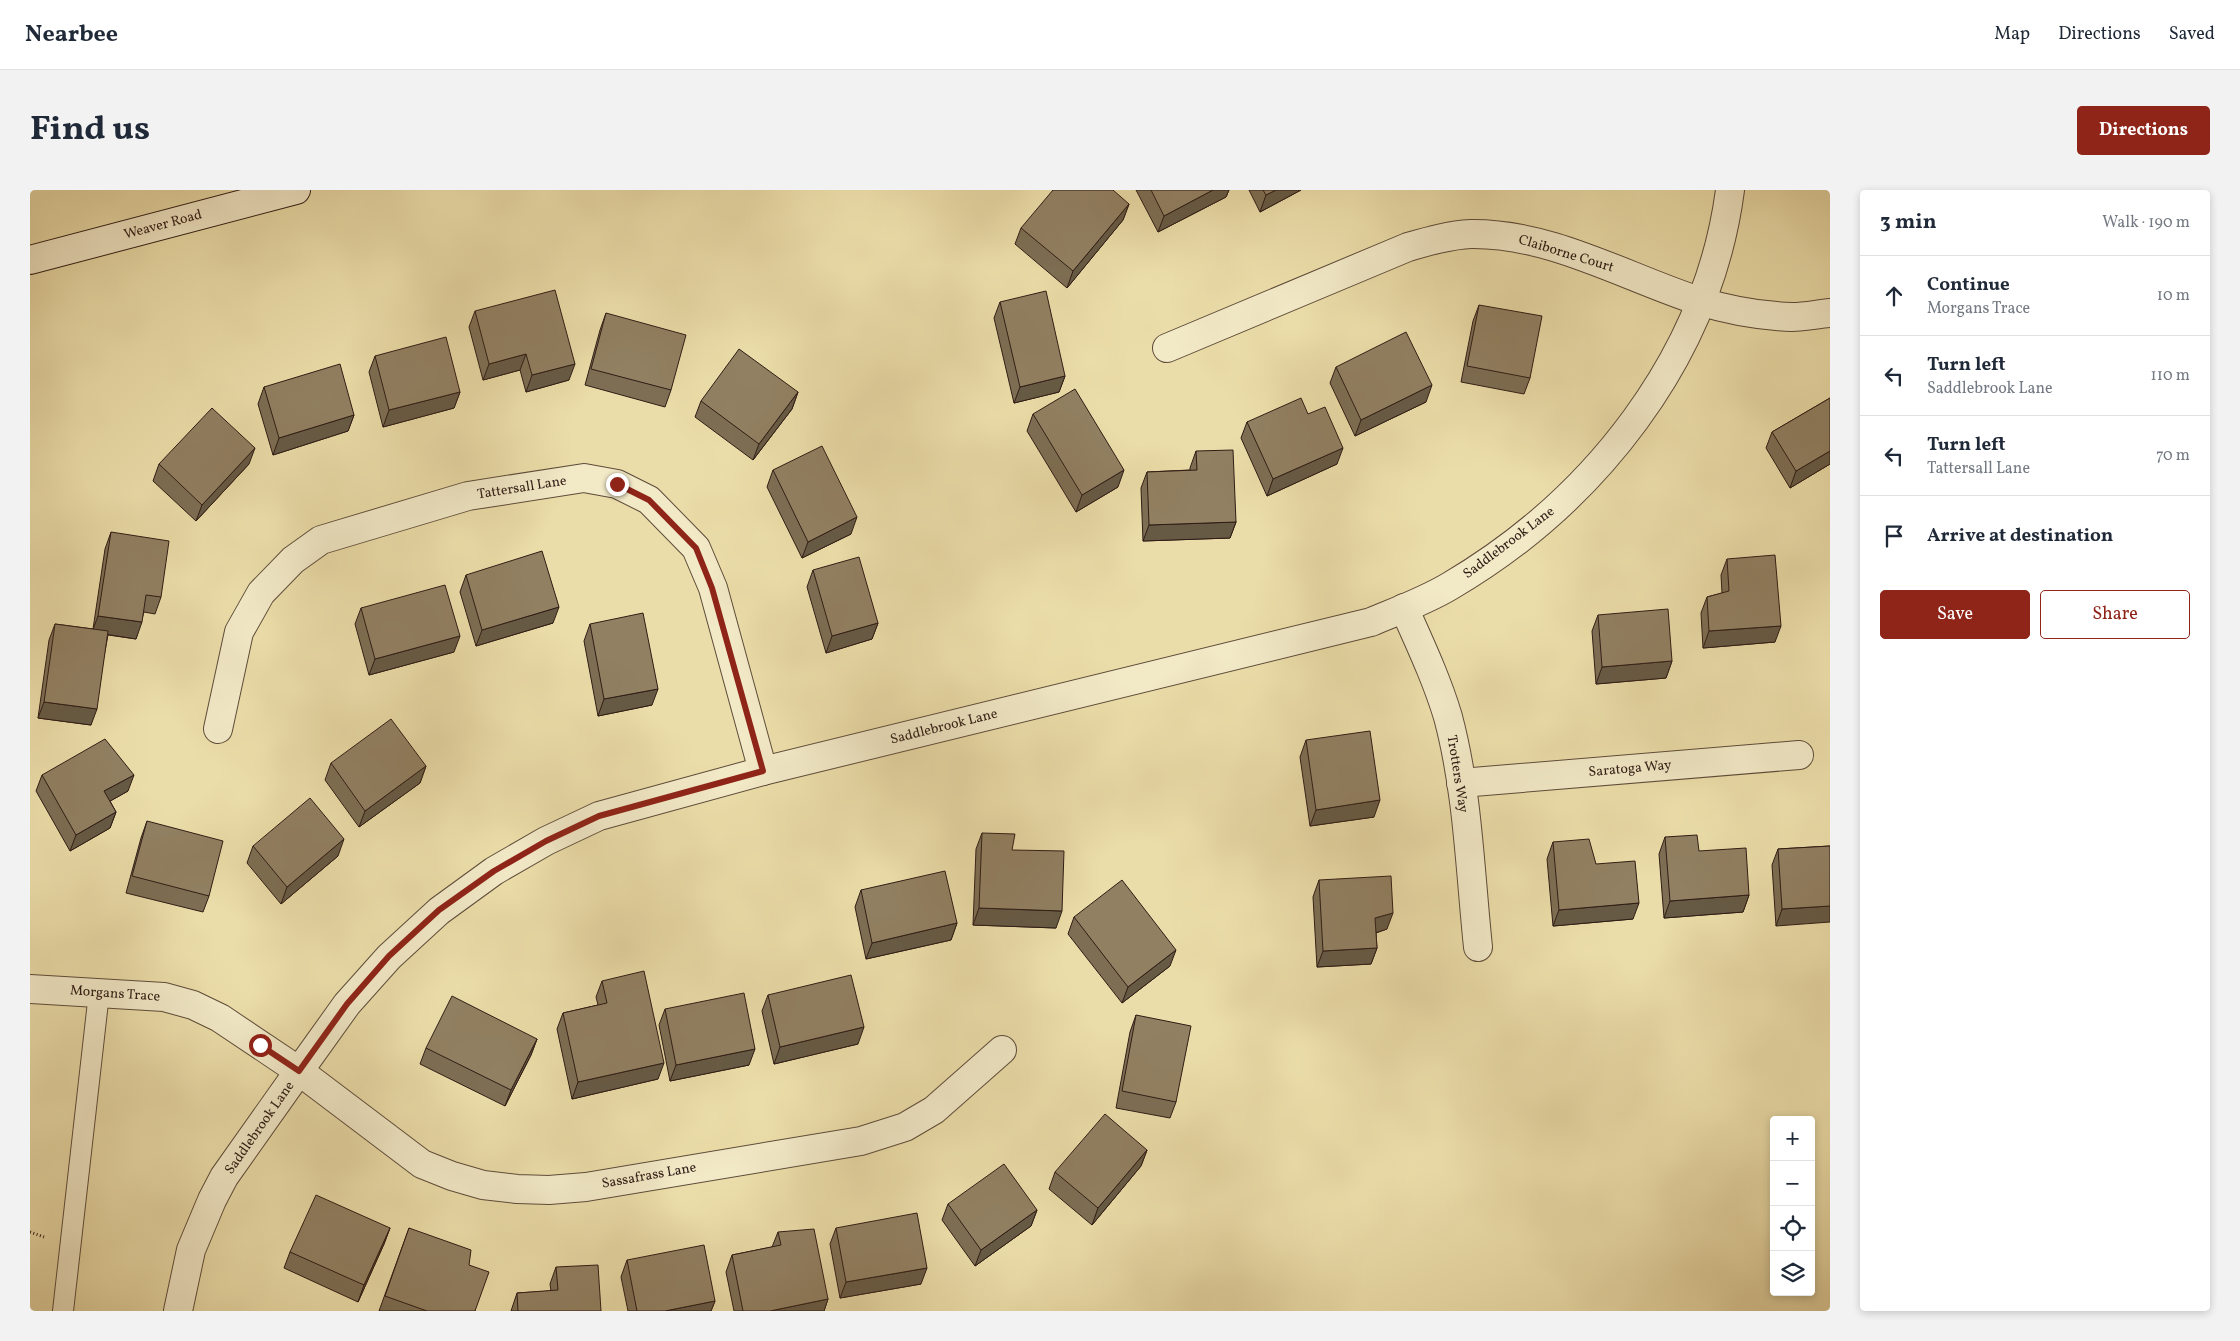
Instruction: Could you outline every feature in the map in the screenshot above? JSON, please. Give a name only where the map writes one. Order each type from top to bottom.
[{"type":"street","name":"Weaver Road","points":[[30,260],[296,190]]},
{"type":"street","name":"Saddlebrook Lane","points":[[178,1311],[191,1250],[224,1177],[347,1004],[389,956],[439,910],[494,871],[546,841],[599,816],[763,771],[1371,622],[1448,587],[1490,561],[1566,498],[1600,463],[1641,412],[1667,374],[1700,301],[1714,259],[1730,190]]},
{"type":"street","name":"Claiborne Court","points":[[1167,348],[1408,247],[1439,239],[1471,234],[1520,238],[1700,301],[1749,312],[1793,317],[1830,313]]},
{"type":"street","name":"Tattersall Lane","points":[[218,729],[239,632],[261,593],[293,560],[321,540],[468,496],[584,478],[617,484],[649,500],[696,548],[712,588],[763,771]]},
{"type":"street","name":"Trotters Way","points":[[1404,608],[1434,677],[1448,718],[1461,783],[1478,947]]},
{"type":"street","name":"Saratoga Way","points":[[1461,783],[1798,755]]},
{"type":"street","name":"Morgans Trace","points":[[30,989],[164,997],[193,1005],[220,1018],[299,1071]]},
{"type":"street","name":"Sassafrass Lane","points":[[299,1071],[422,1164],[452,1176],[484,1185],[550,1190],[586,1187],[851,1142],[905,1127],[934,1110],[1002,1050]]},
{"type":"lane","points":[[63,1311],[99,993]]},
{"type":"building","points":[[1053,190],[1113,190],[1129,204],[1073,271],[1021,228]]},
{"type":"building","points":[[1151,190],[1213,190],[1164,216]]},
{"type":"building","points":[[1263,190],[1276,190],[1266,195]]},
{"type":"building","points":[[555,290],[575,364],[532,375],[526,354],[489,364],[475,311]]},
{"type":"building","points":[[1046,291],[1065,376],[1020,387],[1000,302]]},
{"type":"building","points":[[1479,305],[1542,316],[1530,378],[1467,366]]},
{"type":"building","points":[[606,313],[686,335],[671,390],[591,369]]},
{"type":"building","points":[[1406,332],[1432,385],[1361,420],[1336,367]]},
{"type":"building","points":[[446,337],[460,392],[389,410],[375,356]]},
{"type":"building","points":[[739,349],[798,392],[759,444],[701,401]]},
{"type":"building","points":[[340,364],[354,415],[279,438],[264,387]]},
{"type":"building","points":[[1075,389],[1124,470],[1082,495],[1033,414]]},
{"type":"building","points":[[1301,398],[1308,414],[1325,407],[1343,448],[1273,479],[1247,422]]},
{"type":"building","points":[[1830,398],[1830,451],[1796,471],[1772,432]]},
{"type":"building","points":[[212,408],[255,448],[202,505],[159,464]]},
{"type":"building","points":[[822,446],[857,517],[808,542],[773,470]]},
{"type":"building","points":[[1233,450],[1236,522],[1149,525],[1147,472],[1197,470],[1196,451]]},
{"type":"building","points":[[111,532],[169,541],[161,597],[146,595],[142,622],[98,616]]},
{"type":"building","points":[[542,551],[559,607],[482,630],[466,575]]},
{"type":"building","points":[[1775,555],[1781,626],[1709,631],[1707,597],[1729,591],[1727,559]]},
{"type":"building","points":[[859,557],[878,623],[832,636],[813,570]]},
{"type":"building","points":[[445,585],[460,636],[375,659],[361,608]]},
{"type":"building","points":[[1668,609],[1672,661],[1602,667],[1598,615]]},
{"type":"building","points":[[643,613],[658,689],[604,699],[590,624]]},
{"type":"building","points":[[55,624],[108,631],[97,709],[44,702]]},
{"type":"building","points":[[391,719],[426,766],[365,811],[331,763]]},
{"type":"building","points":[[1370,731],[1380,800],[1316,810],[1306,740]]},
{"type":"building","points":[[105,739],[134,775],[104,791],[116,812],[76,835],[42,775]]},
{"type":"building","points":[[310,798],[344,839],[287,887],[253,846]]},
{"type":"building","points":[[147,821],[223,841],[209,896],[132,876]]},
{"type":"building","points":[[982,833],[1015,834],[1012,850],[1064,851],[1062,911],[979,908]]},
{"type":"building","points":[[1697,835],[1699,851],[1746,848],[1749,895],[1670,901],[1665,837]]},
{"type":"building","points":[[1589,839],[1596,864],[1635,861],[1639,903],[1559,910],[1553,842]]},
{"type":"building","points":[[1830,846],[1830,906],[1782,909],[1778,849]]},
{"type":"building","points":[[945,871],[957,923],[872,943],[861,890]]},
{"type":"building","points":[[1391,876],[1393,913],[1375,918],[1377,948],[1323,951],[1319,880]]},
{"type":"building","points":[[1122,880],[1176,950],[1128,987],[1074,917]]},
{"type":"building","points":[[644,971],[664,1063],[578,1082],[563,1013],[607,1003],[602,981]]},
{"type":"building","points":[[851,975],[864,1027],[780,1047],[768,995]]},
{"type":"building","points":[[744,993],[755,1049],[676,1065],[665,1009]]},
{"type":"building","points":[[452,996],[537,1039],[511,1090],[426,1048]]},
{"type":"building","points":[[1136,1015],[1191,1026],[1176,1102],[1122,1091]]},
{"type":"building","points":[[1105,1114],[1147,1150],[1098,1208],[1055,1172]]},
{"type":"building","points":[[1004,1164],[1037,1210],[981,1250],[948,1204]]},
{"type":"building","points":[[316,1195],[390,1228],[364,1285],[290,1252]]},
{"type":"building","points":[[917,1213],[927,1268],[846,1282],[836,1228]]},
{"type":"building","points":[[409,1228],[471,1250],[469,1265],[489,1272],[475,1311],[427,1311],[385,1296]]},
{"type":"building","points":[[814,1229],[828,1299],[770,1311],[743,1311],[732,1255],[781,1245],[778,1232]]},
{"type":"building","points":[[704,1245],[715,1301],[665,1311],[637,1311],[627,1260]]},
{"type":"building","points":[[598,1265],[601,1311],[518,1311],[517,1293],[558,1290],[556,1267]]},
{"type":"route","points":[[260,1045],[299,1071],[347,1004],[389,956],[439,910],[494,871],[546,841],[599,816],[763,771],[712,588],[696,548],[649,500],[617,484]]}]
